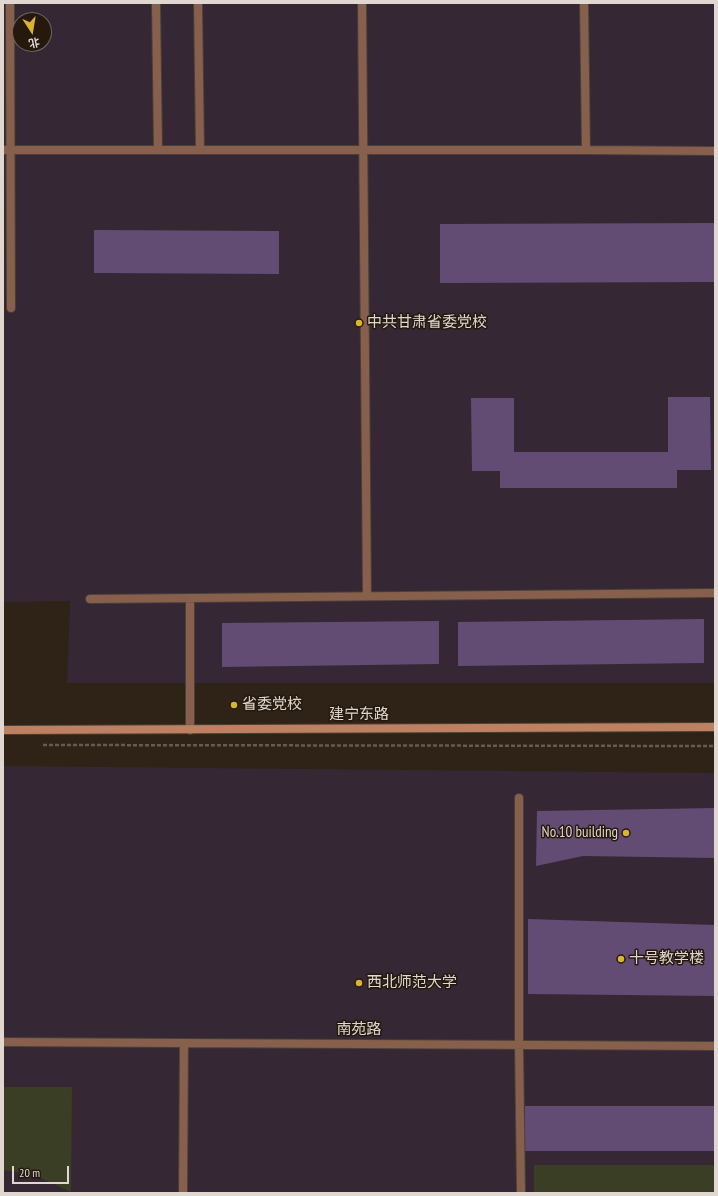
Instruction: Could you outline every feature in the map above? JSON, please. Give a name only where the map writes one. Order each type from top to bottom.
[{"type":"main road","name":"建宁东路","points":[[3,730],[715,727]]},
{"type":"street","points":[[10,3],[7,150],[11,308]]},
{"type":"street","points":[[156,3],[158,150]]},
{"type":"street","points":[[198,3],[200,150]]},
{"type":"street","points":[[362,3],[367,596]]},
{"type":"street","points":[[584,3],[586,150]]},
{"type":"street","points":[[7,150],[715,151]]},
{"type":"street","points":[[90,599],[715,593]]},
{"type":"street","points":[[190,598],[190,730]]},
{"type":"street","points":[[519,798],[519,1045],[521,1193]]},
{"type":"street","name":"南苑路","points":[[3,1042],[715,1046]]},
{"type":"street","points":[[183,1193],[184,1043]]},
{"type":"path","points":[[43,745],[715,746]]},
{"type":"shaded area","name":"中共甘肃省委党校","points":[[3,3],[715,3],[715,683],[67,683],[70,601],[3,602]]},
{"type":"shaded area","name":"西北师范大学","points":[[3,766],[715,773],[715,1193],[3,1193]]},
{"type":"green space","points":[[3,1087],[72,1087],[71,1192],[32,1174],[3,1170]]},
{"type":"green space","points":[[534,1165],[715,1165],[715,1193],[534,1193]]},
{"type":"building","points":[[715,223],[715,282],[440,283],[440,224]]},
{"type":"building","points":[[94,230],[279,231],[279,274],[94,273]]},
{"type":"building","points":[[668,397],[710,397],[711,470],[677,470],[677,488],[500,488],[500,471],[472,471],[471,398],[514,398],[514,452],[668,452]]},
{"type":"building","points":[[704,619],[704,663],[458,666],[458,622]]},
{"type":"building","points":[[439,621],[439,664],[222,667],[222,623]]},
{"type":"building","name":"No.10 building","points":[[715,808],[715,858],[583,856],[536,866],[537,811]]},
{"type":"building","name":"十号教学楼","points":[[528,919],[715,925],[715,996],[528,994]]},
{"type":"building","points":[[525,1106],[715,1106],[715,1151],[525,1151]]},
{"type":"place","name":"中共甘肃省委党校","points":[[359,323]]},
{"type":"place","name":"省委党校","points":[[234,705]]},
{"type":"place","name":"No.10 building","points":[[626,833]]},
{"type":"place","name":"十号教学楼","points":[[621,959]]},
{"type":"place","name":"西北师范大学","points":[[359,983]]}]
